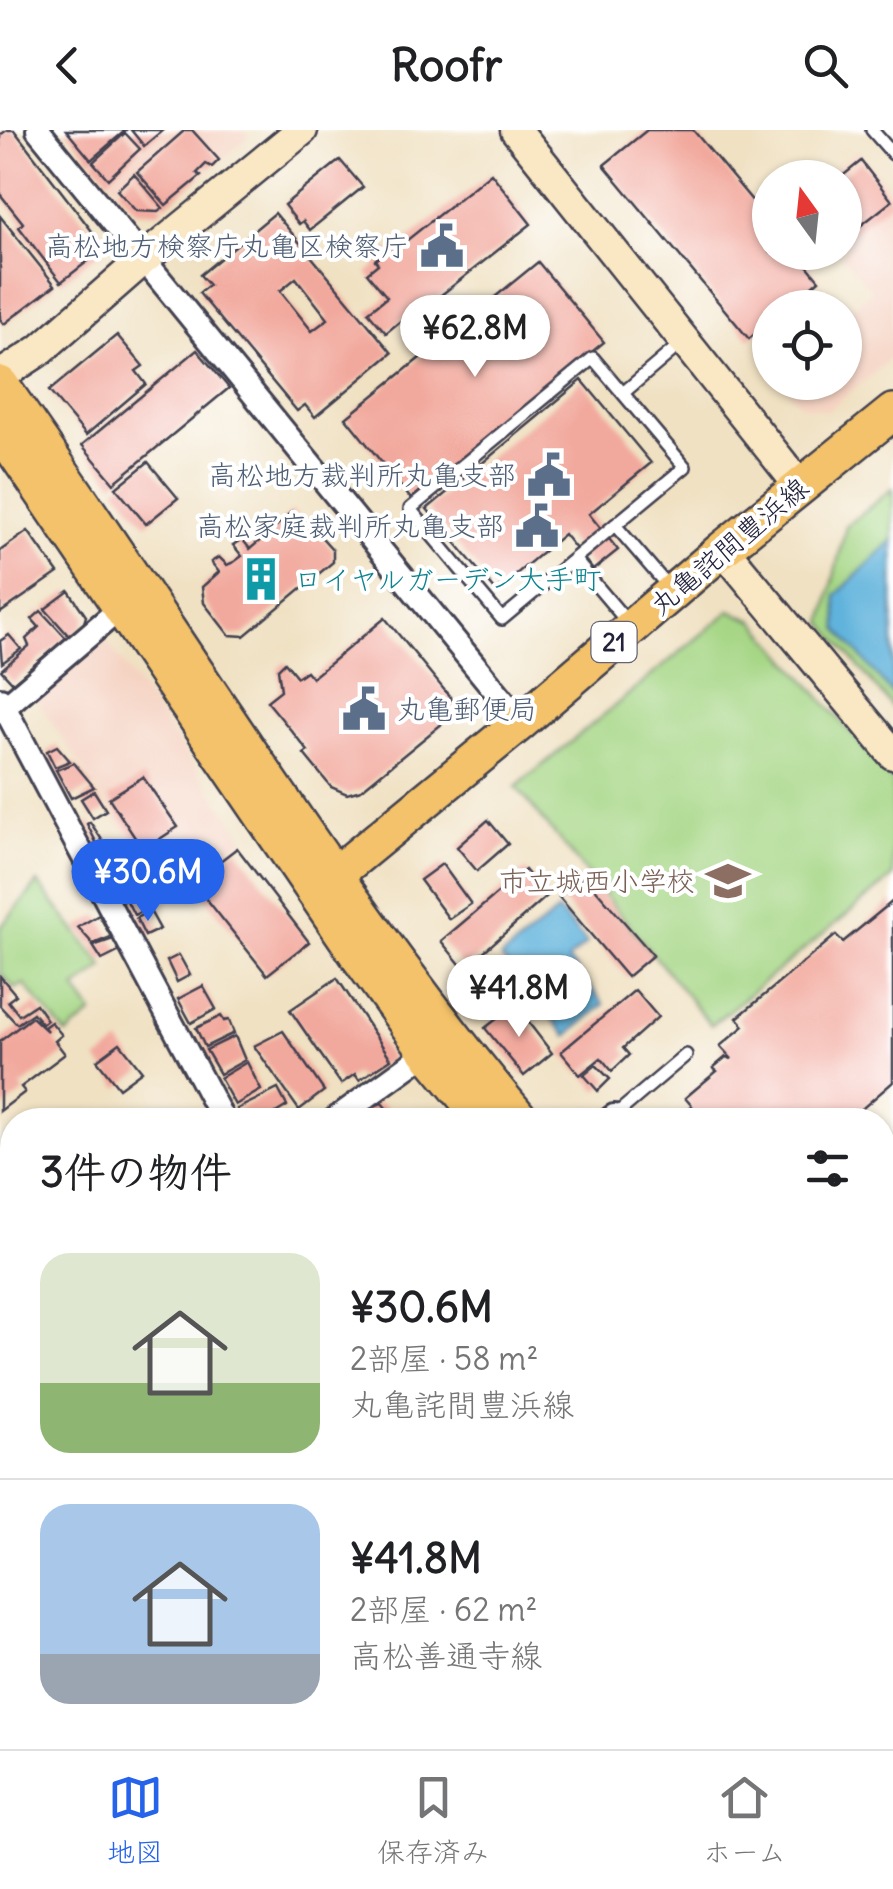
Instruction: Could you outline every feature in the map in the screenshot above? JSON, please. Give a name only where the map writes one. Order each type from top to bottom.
[{"type":"main road","points":[[0,384],[130,600]]},
{"type":"main road","name":"丸亀詫間豊浜線","points":[[325,883],[800,486],[878,436],[893,412]]},
{"type":"main road","points":[[0,430],[130,600],[437,1041],[477,1108]]},
{"type":"main road","points":[[437,1041],[509,1108]]},
{"type":"street","points":[[38,130],[521,722]]},
{"type":"street","points":[[516,130],[800,486]]},
{"type":"street","points":[[0,376],[40,350],[289,134]]},
{"type":"street","points":[[723,549],[893,754]]},
{"type":"street","points":[[130,600],[2,705],[218,1108]]},
{"type":"street","points":[[351,1108],[410,1066],[437,1041]]},
{"type":"lane","points":[[872,130],[893,154]]},
{"type":"lane","points":[[623,393],[684,341]]},
{"type":"lane","points":[[593,358],[685,468],[615,525],[502,619],[410,510],[593,358]]},
{"type":"lane","points":[[615,525],[672,592]]},
{"type":"lane","points":[[574,559],[632,627]]},
{"type":"lane","points":[[624,1108],[686,1055]]},
{"type":"shaded area","points":[[66,130],[247,130],[247,138],[158,212],[136,211]]},
{"type":"shaded area","points":[[858,150],[893,192],[893,357],[862,383],[862,300],[872,291],[854,270],[862,270],[862,160],[845,160]]},
{"type":"shaded area","points":[[796,400],[841,400],[828,411],[800,405]]},
{"type":"shaded area","points":[[106,639],[244,838],[168,895],[34,696]]},
{"type":"green space","points":[[893,488],[893,708],[823,623],[846,526]]},
{"type":"green space","points":[[730,611],[755,621],[893,782],[893,877],[711,1025],[516,787]]},
{"type":"green space","points":[[38,883],[104,967],[75,989],[93,1013],[67,1035],[24,984],[15,989],[0,972],[0,928]]},
{"type":"water","points":[[893,540],[893,695],[838,629],[836,595]]},
{"type":"water","points":[[558,911],[587,943],[568,960],[604,1004],[567,1036],[501,958]]},
{"type":"building","points":[[14,130],[98,239],[97,254],[61,282],[19,227],[23,223],[0,194],[0,135]]},
{"type":"building","points":[[66,130],[126,130],[91,160]]},
{"type":"building","points":[[131,130],[163,130],[144,146]]},
{"type":"building","points":[[185,130],[192,130],[219,160],[212,167],[206,164],[197,173],[201,176],[166,205],[137,172]]},
{"type":"building","points":[[647,130],[693,130],[752,200],[752,270],[811,270],[819,280],[807,290],[752,290],[749,339],[604,165]]},
{"type":"building","points":[[125,133],[140,149],[108,179],[93,162]]},
{"type":"building","points":[[340,160],[363,187],[310,230],[303,221],[299,224],[284,205]]},
{"type":"building","points":[[862,162],[892,201],[862,225]]},
{"type":"building","points":[[491,173],[531,224],[407,322],[404,318],[386,333],[368,312],[387,297],[367,273],[378,264],[375,260],[388,249],[391,253]]},
{"type":"building","points":[[134,174],[163,208],[158,212],[136,211],[117,190]]},
{"type":"building","points":[[275,213],[392,353],[315,417],[305,405],[297,411],[199,293],[209,285],[200,275]],"holes":[[[296,278],[328,319],[312,331],[280,291]]]},
{"type":"building","points":[[0,216],[55,285],[4,324],[0,319]]},
{"type":"building","points":[[538,262],[604,342],[411,499],[346,418]]},
{"type":"building","points":[[117,335],[143,366],[136,371],[146,384],[86,435],[49,391]]},
{"type":"building","points":[[197,350],[229,388],[114,483],[82,445]]},
{"type":"building","points":[[582,380],[651,463],[589,514],[618,550],[593,570],[564,534],[496,591],[427,509]]},
{"type":"building","points":[[148,462],[178,498],[146,524],[116,488]]},
{"type":"building","name":"ロイヤルガーデン大手町","points":[[292,511],[304,518],[333,550],[333,562],[244,636],[229,635],[204,603],[202,587],[219,572],[211,562],[219,557],[227,565],[234,562],[242,556],[233,545],[242,539],[250,549],[262,539],[252,529],[261,522],[270,532]]},
{"type":"building","points":[[28,531],[58,573],[0,613],[0,551]]},
{"type":"building","points":[[69,591],[86,616],[83,626],[69,636],[45,609]]},
{"type":"building","points":[[41,611],[66,638],[13,683],[1,670],[29,646],[26,639],[39,627],[32,619]]},
{"type":"building","points":[[385,618],[460,709],[361,790],[347,794],[331,787],[304,754],[308,751],[267,701],[281,690],[278,669],[285,662],[297,677],[306,671],[312,678]]},
{"type":"building","points":[[9,635],[21,649],[2,663],[0,641]]},
{"type":"building","points":[[57,746],[70,761],[55,767],[47,751]]},
{"type":"building","points":[[74,763],[94,787],[71,798],[56,770]]},
{"type":"building","points":[[143,777],[178,827],[143,850],[109,798]]},
{"type":"building","points":[[94,791],[106,810],[93,818],[81,799]]},
{"type":"building","points":[[488,820],[508,844],[477,871],[457,847]]},
{"type":"building","points":[[90,822],[119,865],[110,870],[87,824]]},
{"type":"building","points":[[237,848],[309,942],[267,975],[193,882]]},
{"type":"building","points":[[442,864],[471,904],[449,919],[420,880]]},
{"type":"building","points":[[121,869],[134,886],[121,892],[112,874]]},
{"type":"building","points":[[525,870],[547,896],[464,969],[441,941]]},
{"type":"building","points":[[584,876],[653,955],[627,977],[559,897]]},
{"type":"building","points":[[135,888],[150,908],[134,915],[123,893]]},
{"type":"building","points":[[893,901],[893,1082],[863,1108],[690,1108],[685,1098],[717,1071],[713,1068],[726,1057],[732,1059],[720,1046],[744,1026],[737,1018],[836,935],[843,942]]},
{"type":"building","points":[[150,911],[160,929],[145,936],[136,918]]},
{"type":"building","points":[[99,915],[111,937],[93,944],[78,927]]},
{"type":"building","points":[[113,939],[120,951],[102,960],[93,946]]},
{"type":"building","points":[[179,955],[190,975],[177,982],[167,961]]},
{"type":"building","points":[[0,976],[16,995],[8,1001],[19,1015],[36,1004],[47,1020],[42,1024],[33,1013],[17,1024],[0,1006]]},
{"type":"building","points":[[337,978],[391,1059],[359,1080],[355,1074],[341,1084],[290,1010]]},
{"type":"building","points":[[203,986],[216,1009],[191,1023],[178,999]]},
{"type":"building","points":[[635,990],[658,1017],[623,1048],[629,1055],[612,1071],[601,1058],[580,1075],[561,1052]]},
{"type":"building","points":[[515,1005],[552,1053],[524,1076],[485,1028]]},
{"type":"building","points":[[221,1016],[224,1021],[229,1020],[234,1033],[205,1047],[196,1028]]},
{"type":"building","points":[[32,1017],[47,1031],[44,1027],[51,1022],[62,1035],[55,1041],[65,1054],[21,1087],[25,1092],[4,1108],[0,1108],[0,1041]]},
{"type":"building","points":[[283,1031],[324,1091],[298,1108],[254,1046]]},
{"type":"building","points":[[235,1036],[245,1060],[220,1074],[206,1050]]},
{"type":"building","points":[[120,1043],[142,1071],[119,1088],[97,1060]]},
{"type":"building","points":[[247,1062],[261,1090],[235,1105],[220,1078]]},
{"type":"building","points":[[596,1065],[610,1079],[598,1091],[584,1075]]},
{"type":"building","points":[[278,1089],[287,1106],[284,1108],[239,1108]]},
{"type":"building","points":[[375,1101],[386,1108],[365,1108]]},
{"type":"place","name":"高松地方検察庁丸亀区検察庁","points":[[442,246]]},
{"type":"place","name":"高松地方裁判所丸亀支部","points":[[549,475]]},
{"type":"place","name":"高松家庭裁判所丸亀支部","points":[[537,526]]},
{"type":"place","name":"ロイヤルガーデン大手町","points":[[261,579]]},
{"type":"place","name":"丸亀郵便局","points":[[364,709]]},
{"type":"place","name":"市立城西小学校","points":[[728,881]]}]
